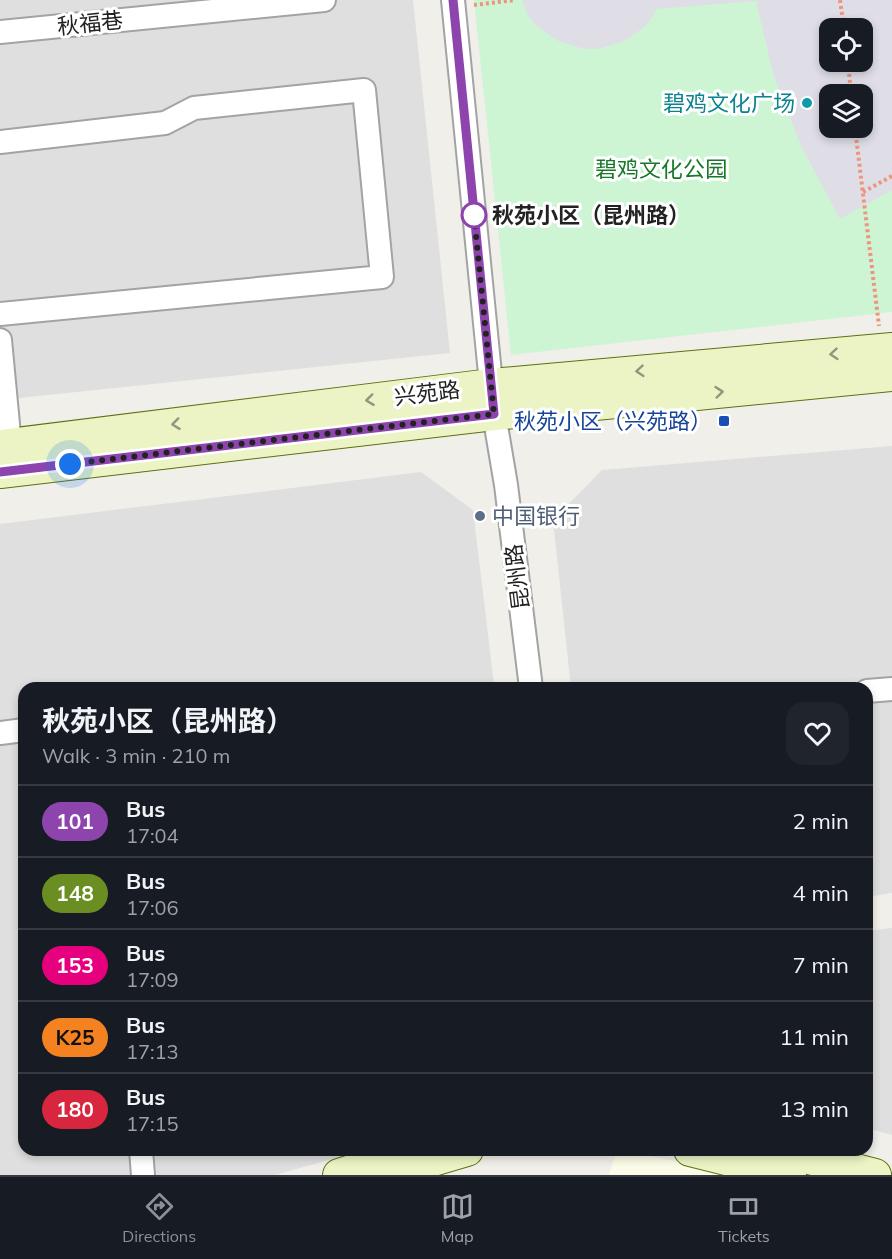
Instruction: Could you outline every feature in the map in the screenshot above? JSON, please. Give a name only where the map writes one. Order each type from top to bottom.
[{"type":"main road","name":"兴苑路","points":[[3,454],[492,399],[889,358]]},
{"type":"main road","points":[[339,1175],[396,1156]]},
{"type":"main road","points":[[382,1175],[446,1156]]},
{"type":"main road","points":[[714,1156],[790,1175]]},
{"type":"main road","points":[[801,1156],[875,1175]]},
{"type":"street","name":"秋福巷","points":[[0,33],[324,0]]},
{"type":"street","name":"昆州路","points":[[454,4],[492,399],[506,485],[523,682]]},
{"type":"street","points":[[0,142],[165,123],[194,108],[364,90],[382,277],[0,314]]},
{"type":"street","points":[[0,340],[3,454]]},
{"type":"street","points":[[873,691],[892,689]]},
{"type":"street","points":[[0,733],[18,731]]},
{"type":"street","points":[[141,1156],[143,1175]]},
{"type":"path","points":[[454,4],[515,0]]},
{"type":"path","points":[[840,0],[843,18]]},
{"type":"path","points":[[856,138],[889,358]]},
{"type":"path","points":[[863,192],[892,176]]},
{"type":"shaded area","points":[[0,0],[413,0],[450,353],[0,400]]},
{"type":"shaded area","name":"碧鸡文化广场","points":[[522,0],[892,0],[892,190],[840,219],[802,148],[787,111],[773,73],[756,1],[657,9],[648,24],[625,41],[598,49],[584,49],[558,41],[535,25],[527,14]]},
{"type":"shaded area","points":[[892,446],[892,893],[873,896],[873,682],[570,682],[553,520],[602,470]]},
{"type":"shaded area","points":[[421,472],[473,510],[494,682],[18,682],[18,724],[0,726],[0,524]]},
{"type":"shaded area","points":[[18,744],[18,1156],[342,1156],[275,1175],[0,1175],[0,745]]},
{"type":"shaded area","points":[[892,928],[892,1135],[873,1130],[873,930]]},
{"type":"shaded area","points":[[615,1156],[648,1156],[737,1175],[609,1175]]},
{"type":"green space","name":"碧鸡文化公园","points":[[474,0],[892,0],[892,312],[511,355]]},
{"type":"bus line","name":"101","points":[[0,472],[494,414],[453,0]]},
{"type":"place","name":"碧鸡文化广场","points":[[807,103]]},
{"type":"place","name":"秋苑小区（昆州路）","points":[[474,215]]},
{"type":"place","name":"秋苑小区（兴苑路）","points":[[724,421]]},
{"type":"place","name":"中国银行","points":[[480,516]]},
{"type":"route","points":[[70,464],[494,414],[474,215]]}]
